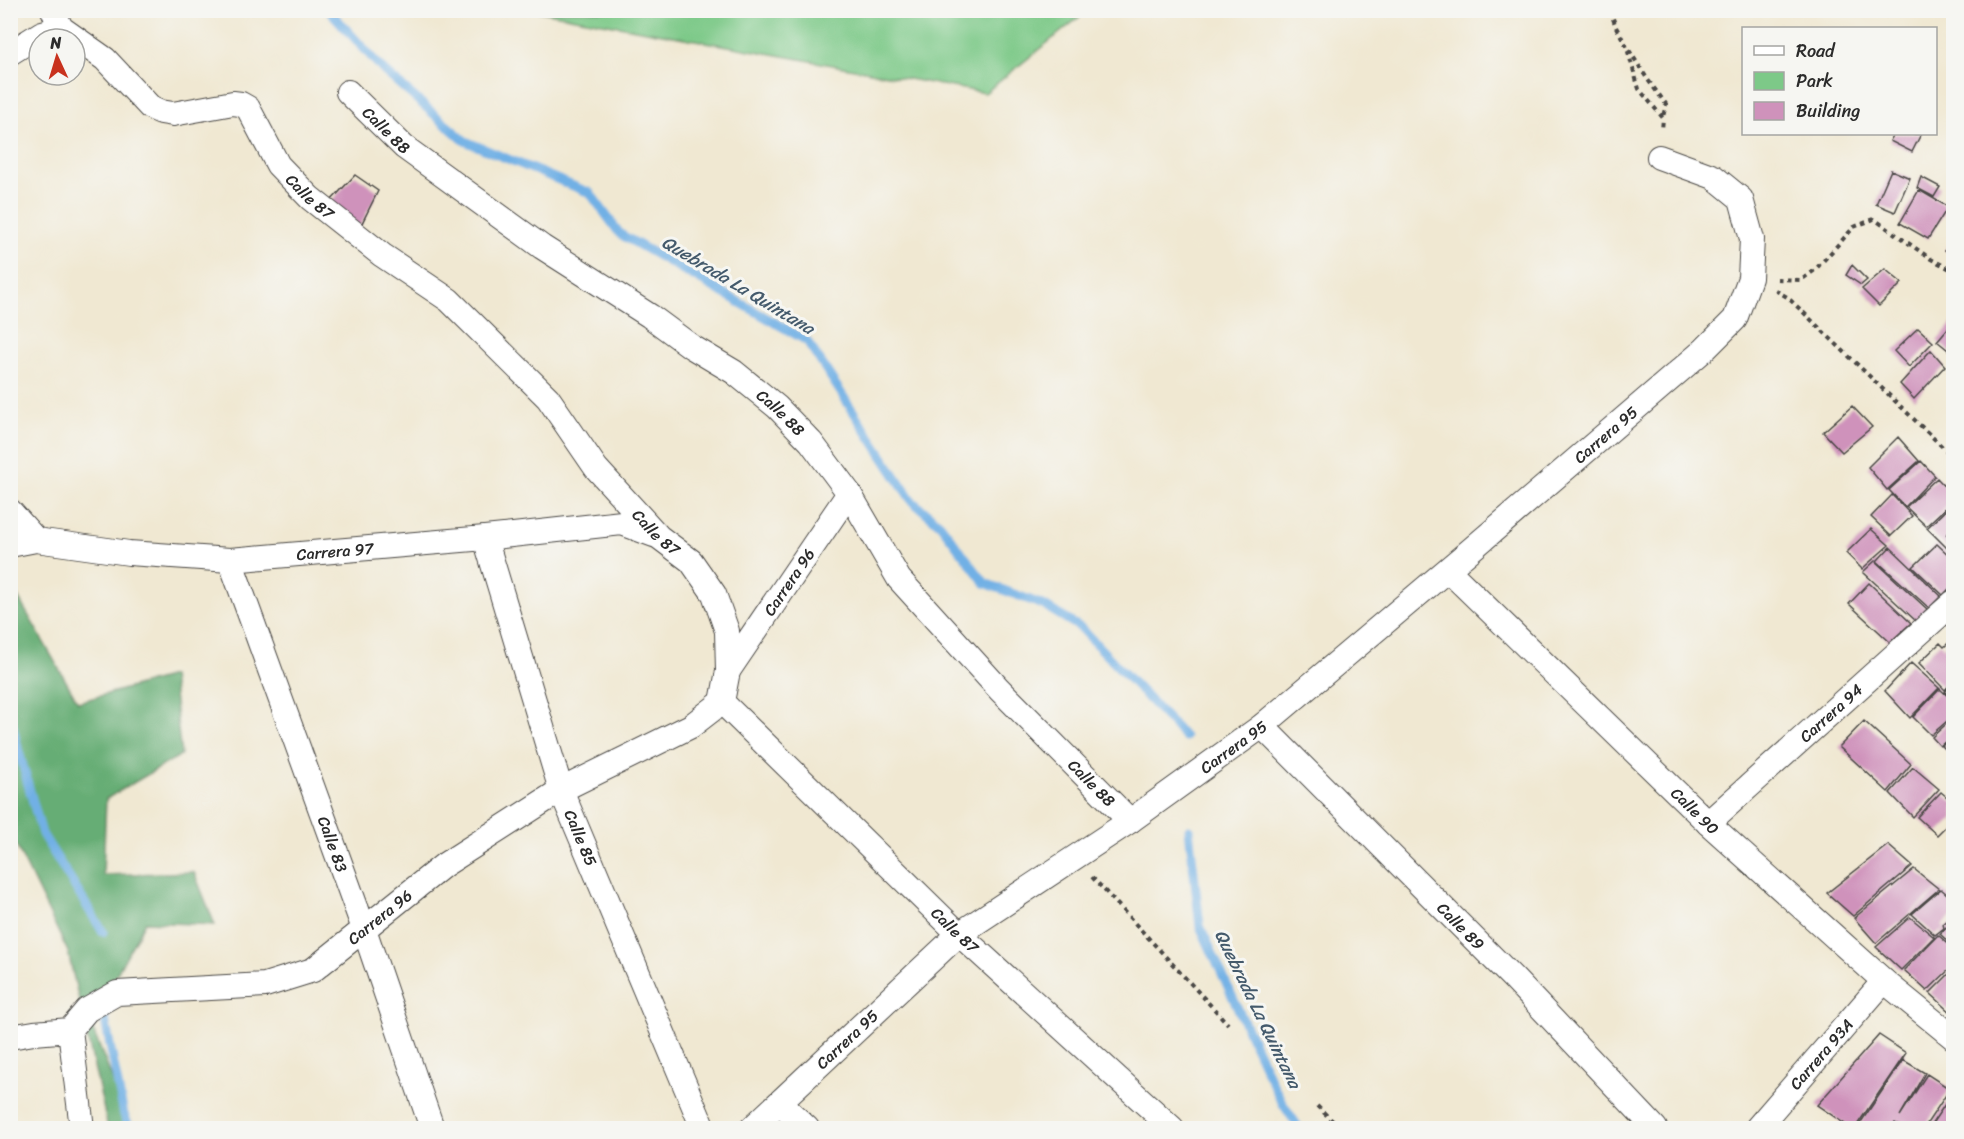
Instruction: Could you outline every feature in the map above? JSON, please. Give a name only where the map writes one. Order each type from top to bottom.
[{"type":"street","points":[[10,53],[42,33],[57,19]]},
{"type":"street","name":"Calle 87","points":[[57,19],[105,59],[150,107],[173,114],[233,103],[248,108],[278,165],[310,198],[382,255],[449,300],[548,398],[596,468],[659,537],[691,561],[714,594],[727,631],[728,671],[722,702],[958,934],[1172,1128]]},
{"type":"street","name":"Calle 88","points":[[348,92],[413,154],[542,247],[640,310],[692,347],[734,372],[777,407],[811,441],[849,493],[899,579],[999,689],[1130,821]]},
{"type":"street","name":"Carrera 95","points":[[752,1128],[958,934],[1130,821],[1262,726],[1706,349],[1735,319],[1750,278],[1752,239],[1741,199],[1713,177],[1659,157]]},
{"type":"street","name":"Carrera 96","points":[[728,671],[849,493]]},
{"type":"street","points":[[10,511],[36,540]]},
{"type":"street","name":"Carrera 97","points":[[10,545],[36,540],[129,553],[230,560],[485,538],[622,523],[659,537]]},
{"type":"street","name":"Calle 85","points":[[485,538],[561,790],[703,1128]]},
{"type":"street","name":"Calle 83","points":[[230,560],[364,929],[432,1128]]},
{"type":"street","name":"Calle 90","points":[[1448,570],[1708,823],[1884,981],[1953,1038]]},
{"type":"street","name":"Carrera 94","points":[[1708,823],[1953,602]]},
{"type":"street","name":"Carrera 96","points":[[70,1030],[87,1010],[117,993],[265,985],[314,970],[444,865],[561,790],[691,726],[722,702]]},
{"type":"street","name":"Calle 89","points":[[1262,726],[1514,979],[1655,1128]]},
{"type":"street","name":"Carrera 93A","points":[[1757,1128],[1884,981]]},
{"type":"street","points":[[10,1037],[70,1030],[82,1128]]},
{"type":"street","points":[[780,1103],[807,1128]]},
{"type":"path","points":[[1610,10],[1626,45],[1666,104],[1659,157]]},
{"type":"path","points":[[1626,45],[1639,89],[1663,118]]},
{"type":"path","points":[[1750,278],[1802,280],[1815,270],[1854,227],[1874,219],[1931,259],[1953,271]]},
{"type":"path","points":[[1750,278],[1787,297],[1953,458]]},
{"type":"path","points":[[1074,858],[1228,1024]]},
{"type":"path","points":[[1317,1106],[1340,1128]]},
{"type":"green space","points":[[1087,10],[985,93],[537,11]]},
{"type":"green space","points":[[10,590],[15,592],[78,702],[172,676],[181,755],[106,799],[103,875],[194,872],[215,925],[145,922],[90,1023],[132,1128],[108,1128],[68,952],[11,838]]},
{"type":"building","points":[[1893,135],[1920,135],[1912,152],[1890,141]]},
{"type":"building","points":[[1891,170],[1910,178],[1895,212],[1876,204]]},
{"type":"building","points":[[355,175],[378,191],[360,227],[329,203]]},
{"type":"building","points":[[1921,177],[1940,187],[1934,197],[1917,188]]},
{"type":"building","points":[[1919,190],[1948,207],[1928,239],[1900,223]]},
{"type":"building","points":[[1954,238],[1954,257],[1945,250]]},
{"type":"building","points":[[1852,265],[1867,280],[1861,285],[1846,275]]},
{"type":"building","points":[[1885,269],[1902,283],[1879,306],[1862,289]]},
{"type":"building","points":[[1954,321],[1954,353],[1953,354],[1937,341]]},
{"type":"building","points":[[1918,328],[1933,342],[1909,367],[1894,351]]},
{"type":"building","points":[[1931,350],[1945,366],[1914,399],[1900,384]]},
{"type":"building","points":[[1852,406],[1872,427],[1842,452],[1823,432]]},
{"type":"building","points":[[1898,437],[1919,461],[1887,490],[1868,467]]},
{"type":"building","points":[[1921,461],[1935,476],[1905,507],[1889,490]]},
{"type":"building","points":[[1937,478],[1954,496],[1954,500],[1926,526],[1906,507]]},
{"type":"building","points":[[1892,495],[1912,516],[1891,536],[1871,517]]},
{"type":"building","points":[[1954,502],[1954,528],[1946,535],[1954,529],[1954,555],[1927,528]]},
{"type":"building","points":[[1871,529],[1889,545],[1862,569],[1846,553]]},
{"type":"building","points":[[1937,544],[1954,560],[1954,584],[1943,595],[1913,567]]},
{"type":"building","points":[[1890,547],[1941,596],[1929,608],[1877,561]]},
{"type":"building","points":[[1875,561],[1927,609],[1916,621],[1863,572]]},
{"type":"building","points":[[1869,583],[1911,623],[1890,642],[1849,604]]},
{"type":"building","points":[[1954,638],[1954,680],[1945,690],[1919,663],[1940,643],[1944,647]]},
{"type":"building","points":[[1911,663],[1939,688],[1910,718],[1885,691]]},
{"type":"building","points":[[1954,682],[1954,700],[1945,692]]},
{"type":"building","points":[[1940,689],[1954,702],[1954,715],[1931,735],[1913,717]]},
{"type":"building","points":[[1954,717],[1954,734],[1940,746],[1932,737]]},
{"type":"building","points":[[1864,721],[1911,764],[1888,792],[1839,747]]},
{"type":"building","points":[[1954,735],[1954,757],[1942,746]]},
{"type":"building","points":[[1913,767],[1939,789],[1913,817],[1890,793]]},
{"type":"building","points":[[1941,792],[1954,803],[1954,818],[1937,835],[1917,817]]},
{"type":"building","points":[[1888,845],[1912,866],[1853,916],[1827,893]]},
{"type":"building","points":[[1914,869],[1939,889],[1876,943],[1854,918]]},
{"type":"building","points":[[1941,889],[1954,900],[1953,916],[1935,935],[1912,914]]},
{"type":"building","points":[[1910,917],[1934,937],[1901,970],[1876,947]]},
{"type":"building","points":[[1949,924],[1954,928],[1954,947],[1940,934]]},
{"type":"building","points":[[1938,935],[1954,949],[1954,965],[1927,991],[1904,970]]},
{"type":"building","points":[[1954,969],[1954,1015],[1930,993]]},
{"type":"building","points":[[1879,1035],[1906,1053],[1855,1128],[1851,1128],[1817,1105]]},
{"type":"building","points":[[1903,1060],[1925,1073],[1900,1116],[1927,1074],[1950,1089],[1924,1128],[1903,1128],[1895,1123],[1892,1128],[1857,1128]]},
{"type":"building","points":[[1954,1091],[1954,1128],[1929,1128]]},
{"type":"waterway","name":"Quebrada La Quintana","points":[[329,10],[384,71],[465,141],[590,193],[620,234],[807,341],[912,501],[940,524],[985,583],[1043,605],[1081,628],[1185,737]]},
{"type":"waterway","points":[[10,715],[42,834],[103,932]]},
{"type":"waterway","name":"Quebrada La Quintana","points":[[1189,829],[1200,926],[1268,1074],[1283,1104],[1299,1128]]},
{"type":"waterway","points":[[104,1015],[124,1115],[130,1128]]}]
